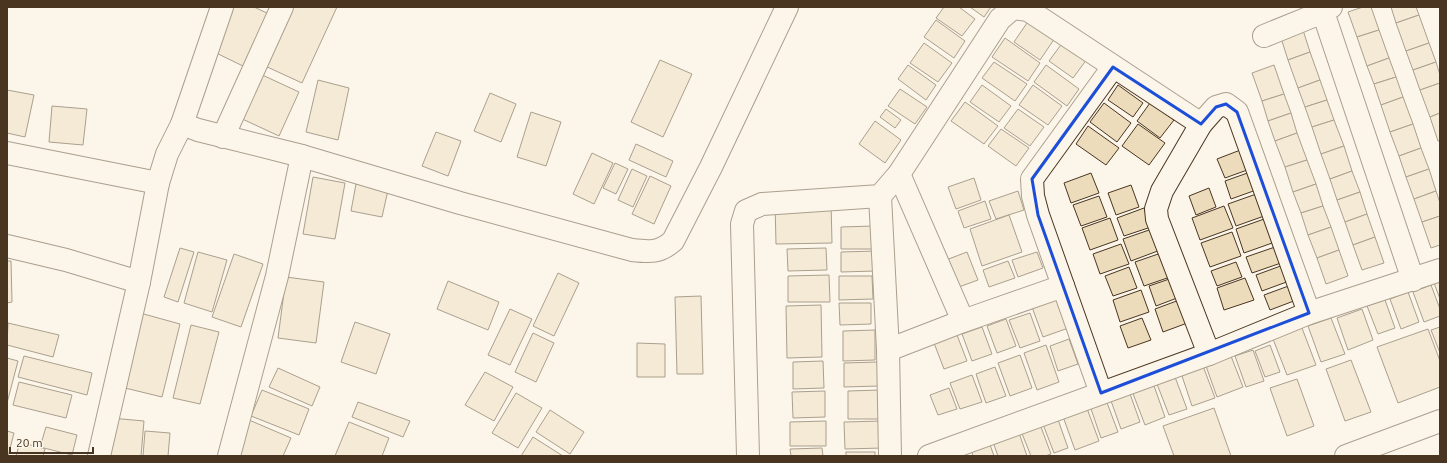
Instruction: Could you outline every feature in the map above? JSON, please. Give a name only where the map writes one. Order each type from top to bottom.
[{"type":"street","points":[[99,456],[139,282],[158,183],[167,154],[182,124],[222,7]]},
{"type":"street","points":[[223,137],[282,7]]},
{"type":"street","points":[[182,124],[223,137],[302,156],[460,203],[632,250],[647,252],[663,250],[673,241],[707,174],[787,7]]},
{"type":"street","points":[[890,456],[888,350],[880,196],[899,174],[1000,19],[1013,8],[1028,10],[1201,124]]},
{"type":"street","points":[[1264,36],[1327,9],[1413,280]]},
{"type":"street","points":[[1101,392],[1033,196],[1032,179],[1113,67]]},
{"type":"street","points":[[1209,354],[1157,219],[1156,209],[1162,191],[1201,124],[1216,107],[1226,104],[1237,112],[1309,314]]},
{"type":"street","points":[[7,153],[158,183]]},
{"type":"street","points":[[229,456],[277,276],[302,156]]},
{"type":"street","points":[[899,174],[963,321]]},
{"type":"street","points":[[748,456],[742,224],[746,211],[762,204],[880,196]]},
{"type":"street","points":[[7,246],[66,260],[139,282]]},
{"type":"street","points":[[929,456],[1101,392],[1209,354],[1309,314],[1440,270]]},
{"type":"street","points":[[888,350],[963,321],[1063,286]]},
{"type":"street","points":[[1346,456],[1440,421]]},
{"type":"highlighted area","points":[[1113,67],[1201,124],[1216,107],[1226,104],[1237,112],[1309,313],[1101,393],[1038,215],[1032,179]]},
{"type":"building","points":[[228,7],[254,7],[269,14],[245,67],[208,49]]},
{"type":"building","points":[[289,7],[337,7],[302,83],[263,65]]},
{"type":"building","points":[[944,7],[959,7],[975,19],[962,36],[936,18]]},
{"type":"building","points":[[970,7],[991,7],[984,17]]},
{"type":"building","points":[[1363,7],[1371,7],[1379,30],[1357,37],[1348,12]]},
{"type":"building","points":[[1391,7],[1416,7],[1419,15],[1396,23]]},
{"type":"building","points":[[1419,15],[1429,43],[1406,51],[1396,23]]},
{"type":"building","points":[[936,20],[965,41],[954,58],[924,37]]},
{"type":"building","points":[[1029,20],[1055,38],[1040,60],[1014,42]]},
{"type":"building","points":[[1303,30],[1310,52],[1288,60],[1281,38]]},
{"type":"building","points":[[1379,30],[1389,58],[1367,66],[1357,37]]},
{"type":"building","points":[[1005,38],[1040,63],[1028,81],[992,57]]},
{"type":"building","points":[[1063,42],[1087,59],[1073,78],[1049,61]]},
{"type":"building","points":[[924,43],[952,63],[938,82],[910,63]]},
{"type":"building","points":[[1429,43],[1436,62],[1413,70],[1406,51]]},
{"type":"building","points":[[1310,52],[1320,80],[1298,88],[1288,60]]},
{"type":"building","points":[[1389,58],[1396,77],[1374,84],[1367,66]]},
{"type":"building","points":[[660,60],[692,74],[663,137],[631,122]]},
{"type":"building","points":[[994,62],[1027,84],[1015,101],[982,78]]},
{"type":"building","points":[[1436,62],[1440,75],[1440,83],[1420,90],[1413,70]]},
{"type":"building","points":[[908,65],[936,85],[926,100],[898,79]]},
{"type":"building","points":[[1046,65],[1079,89],[1067,106],[1034,82]]},
{"type":"building","points":[[1274,65],[1284,94],[1262,101],[1252,73]]},
{"type":"building","points":[[258,73],[299,92],[279,136],[238,117]]},
{"type":"building","points":[[1396,77],[1403,97],[1381,105],[1374,84]]},
{"type":"building","points":[[318,80],[349,88],[338,140],[306,132]]},
{"type":"building","points":[[1320,80],[1327,100],[1305,107],[1298,88]]},
{"type":"building","points":[[1440,83],[1440,113],[1430,117],[1420,90]]},
{"type":"building","points":[[982,85],[1011,106],[999,122],[970,102]]},
{"type":"building","points":[[1033,85],[1062,106],[1048,125],[1019,105]]},
{"type":"building","points":[[1118,85],[1143,103],[1133,117],[1108,100]]},
{"type":"building","points":[[900,89],[927,107],[915,124],[888,106]]},
{"type":"building","points":[[7,90],[34,95],[25,137],[7,133]]},
{"type":"building","points":[[490,93],[516,104],[501,142],[474,131]]},
{"type":"building","points":[[1284,94],[1291,113],[1268,121],[1262,101]]},
{"type":"building","points":[[1403,97],[1413,124],[1390,132],[1381,105]]},
{"type":"building","points":[[1327,100],[1334,120],[1312,127],[1305,107]]},
{"type":"building","points":[[965,102],[998,126],[984,144],[951,121]]},
{"type":"building","points":[[1104,103],[1131,123],[1117,142],[1090,122]]},
{"type":"building","points":[[1150,103],[1174,120],[1160,138],[1137,121]]},
{"type":"building","points":[[52,106],[87,109],[83,145],[49,142]]},
{"type":"building","points":[[886,109],[901,120],[895,128],[880,117]]},
{"type":"building","points":[[1018,109],[1044,127],[1030,146],[1004,128]]},
{"type":"building","points":[[531,112],[561,122],[546,166],[517,157]]},
{"type":"building","points":[[1291,113],[1297,133],[1275,141],[1268,121]]},
{"type":"building","points":[[1440,113],[1440,141],[1438,141],[1430,117]]},
{"type":"building","points":[[1334,120],[1344,146],[1321,154],[1312,127]]},
{"type":"building","points":[[875,121],[901,140],[885,163],[859,144]]},
{"type":"building","points":[[1138,124],[1165,143],[1149,165],[1122,146]]},
{"type":"building","points":[[1413,124],[1421,148],[1399,156],[1390,132]]},
{"type":"building","points":[[1088,126],[1119,148],[1106,165],[1076,144]]},
{"type":"building","points":[[1001,129],[1029,148],[1016,166],[988,146]]},
{"type":"building","points":[[436,132],[461,141],[448,176],[422,166]]},
{"type":"building","points":[[1297,133],[1307,160],[1285,167],[1275,141]]},
{"type":"building","points":[[636,144],[673,161],[666,177],[629,160]]},
{"type":"building","points":[[1344,146],[1352,171],[1330,179],[1321,154]]},
{"type":"building","points":[[1421,148],[1429,169],[1406,177],[1399,156]]},
{"type":"building","points":[[1243,149],[1250,169],[1225,178],[1217,159]]},
{"type":"building","points":[[592,153],[613,163],[594,204],[573,194]]},
{"type":"building","points":[[1307,160],[1316,184],[1293,192],[1285,167]]},
{"type":"building","points":[[615,163],[628,169],[616,194],[603,188]]},
{"type":"building","points":[[632,169],[647,176],[633,207],[618,200]]},
{"type":"building","points":[[1429,169],[1436,191],[1414,199],[1406,177]]},
{"type":"building","points":[[1253,171],[1259,189],[1231,199],[1225,181]]},
{"type":"building","points":[[1352,171],[1360,192],[1337,200],[1330,179]]},
{"type":"building","points":[[1091,173],[1099,193],[1071,203],[1064,183]]},
{"type":"building","points":[[650,176],[671,186],[654,224],[632,214]]},
{"type":"building","points":[[313,177],[345,183],[335,239],[303,234]]},
{"type":"building","points":[[974,178],[981,200],[956,209],[948,187]]},
{"type":"building","points":[[356,184],[388,190],[382,217],[351,211]]},
{"type":"building","points":[[1316,184],[1323,206],[1301,213],[1293,192]]},
{"type":"building","points":[[1131,185],[1139,207],[1116,215],[1108,193]]},
{"type":"building","points":[[1209,188],[1216,207],[1196,215],[1189,196]]},
{"type":"building","points":[[1018,191],[1024,210],[996,219],[989,201]]},
{"type":"building","points":[[1436,191],[1440,203],[1440,216],[1422,222],[1414,199]]},
{"type":"building","points":[[1360,192],[1367,214],[1345,222],[1337,200]]},
{"type":"building","points":[[1259,193],[1267,215],[1236,226],[1228,204]]},
{"type":"building","points":[[1099,196],[1107,217],[1081,226],[1073,205]]},
{"type":"building","points":[[985,201],[991,219],[964,228],[958,211]]},
{"type":"building","points":[[831,202],[832,243],[776,244],[775,203]]},
{"type":"building","points":[[1224,206],[1233,228],[1200,240],[1192,218]]},
{"type":"building","points":[[1323,206],[1331,227],[1308,235],[1301,213]]},
{"type":"building","points":[[1144,208],[1151,227],[1124,236],[1117,218]]},
{"type":"building","points":[[1367,214],[1375,237],[1353,245],[1345,222]]},
{"type":"building","points":[[1009,215],[1022,252],[982,266],[970,229]]},
{"type":"building","points":[[1440,216],[1440,245],[1431,248],[1422,222]]},
{"type":"building","points":[[1110,218],[1118,240],[1090,250],[1082,228]]},
{"type":"building","points":[[1267,218],[1275,242],[1244,253],[1236,229]]},
{"type":"building","points":[[873,226],[874,249],[841,249],[841,227]]},
{"type":"building","points":[[1331,227],[1339,250],[1317,258],[1308,235]]},
{"type":"building","points":[[1155,228],[1163,249],[1131,261],[1123,239]]},
{"type":"building","points":[[1232,232],[1241,256],[1210,267],[1201,243]]},
{"type":"building","points":[[1375,237],[1384,263],[1362,270],[1353,245]]},
{"type":"building","points":[[1121,244],[1129,264],[1100,274],[1093,254]]},
{"type":"building","points":[[1275,247],[1281,263],[1252,273],[1246,257]]},
{"type":"building","points":[[180,248],[194,252],[178,302],[164,297]]},
{"type":"building","points":[[826,248],[827,270],[788,271],[787,249]]},
{"type":"building","points":[[1339,250],[1348,276],[1326,284],[1317,258]]},
{"type":"building","points":[[876,251],[876,271],[841,272],[841,252]]},
{"type":"building","points":[[198,252],[227,260],[212,312],[184,303]]},
{"type":"building","points":[[967,252],[978,280],[956,288],[946,260]]},
{"type":"building","points":[[1037,252],[1043,268],[1018,277],[1012,260]]},
{"type":"building","points":[[1164,252],[1173,276],[1144,286],[1135,262]]},
{"type":"building","points":[[234,254],[263,264],[241,327],[212,317]]},
{"type":"building","points":[[7,261],[11,261],[12,302],[7,303]]},
{"type":"building","points":[[1008,261],[1015,278],[989,287],[983,270]]},
{"type":"building","points":[[1236,262],[1242,277],[1217,286],[1211,271]]},
{"type":"building","points":[[1286,264],[1292,280],[1262,291],[1256,275]]},
{"type":"building","points":[[1129,267],[1137,288],[1113,296],[1105,276]]},
{"type":"building","points":[[558,273],[579,283],[554,336],[533,326]]},
{"type":"building","points":[[829,275],[830,302],[788,302],[788,276]]},
{"type":"building","points":[[839,276],[872,276],[873,299],[839,300]]},
{"type":"building","points":[[1178,276],[1185,295],[1156,306],[1149,286]]},
{"type":"building","points":[[286,277],[324,282],[316,343],[278,338]]},
{"type":"building","points":[[1245,278],[1254,300],[1224,310],[1217,288]]},
{"type":"building","points":[[448,281],[499,302],[488,330],[437,309]]},
{"type":"building","points":[[1440,281],[1440,299],[1434,283]]},
{"type":"building","points":[[1294,284],[1299,299],[1270,310],[1264,295]]},
{"type":"building","points":[[1431,285],[1440,309],[1440,316],[1424,322],[1413,292]]},
{"type":"building","points":[[1141,290],[1149,312],[1120,322],[1113,300]]},
{"type":"building","points":[[1408,292],[1419,322],[1401,329],[1390,299]]},
{"type":"building","points":[[701,296],[703,374],[677,374],[675,297]]},
{"type":"building","points":[[1063,296],[1074,326],[1043,337],[1032,307]]},
{"type":"building","points":[[1182,299],[1190,322],[1163,332],[1155,309]]},
{"type":"building","points":[[1385,300],[1395,328],[1378,334],[1367,306]]},
{"type":"building","points":[[839,303],[871,303],[871,324],[840,325]]},
{"type":"building","points":[[821,305],[822,357],[787,358],[786,306]]},
{"type":"building","points":[[510,309],[532,319],[510,365],[488,355]]},
{"type":"building","points":[[1362,309],[1373,340],[1348,350],[1337,318]]},
{"type":"building","points":[[140,313],[180,324],[162,397],[121,387]]},
{"type":"building","points":[[1030,313],[1040,341],[1020,348],[1009,320]]},
{"type":"building","points":[[1142,318],[1151,340],[1128,348],[1120,326]]},
{"type":"building","points":[[1331,318],[1345,354],[1321,362],[1308,326]]},
{"type":"building","points":[[1006,319],[1016,346],[997,353],[987,326]]},
{"type":"building","points":[[355,322],[390,334],[376,374],[341,362]]},
{"type":"building","points":[[8,323],[59,335],[53,357],[7,345]]},
{"type":"building","points":[[191,325],[219,332],[200,404],[173,398]]},
{"type":"building","points":[[982,327],[992,354],[972,361],[962,334]]},
{"type":"building","points":[[1440,327],[1440,353],[1431,330]]},
{"type":"building","points":[[1302,328],[1316,365],[1287,375],[1273,339]]},
{"type":"building","points":[[1428,329],[1440,361],[1440,387],[1398,403],[1377,347]]},
{"type":"building","points":[[875,330],[875,360],[843,361],[843,331]]},
{"type":"building","points":[[533,333],[554,343],[536,382],[515,372]]},
{"type":"building","points":[[957,335],[967,361],[944,369],[934,343]]},
{"type":"building","points":[[1069,339],[1078,364],[1058,371],[1050,346]]},
{"type":"building","points":[[637,343],[665,344],[665,377],[637,377]]},
{"type":"building","points":[[1046,345],[1059,382],[1037,390],[1024,353]]},
{"type":"building","points":[[1270,345],[1280,372],[1265,377],[1255,351]]},
{"type":"building","points":[[1253,350],[1264,381],[1246,387],[1235,356]]},
{"type":"building","points":[[1020,355],[1032,388],[1010,396],[998,363]]},
{"type":"building","points":[[24,356],[92,373],[87,395],[18,377]]},
{"type":"building","points":[[1231,356],[1243,387],[1217,397],[1206,366]]},
{"type":"building","points":[[7,358],[18,361],[7,403]]},
{"type":"building","points":[[1351,360],[1371,412],[1345,421],[1326,369]]},
{"type":"building","points":[[823,361],[824,388],[793,389],[793,362]]},
{"type":"building","points":[[878,362],[879,386],[844,387],[844,363]]},
{"type":"building","points":[[1203,366],[1215,398],[1192,406],[1181,373]]},
{"type":"building","points":[[995,367],[1006,396],[986,403],[976,374]]},
{"type":"building","points":[[278,368],[320,387],[312,406],[269,387]]},
{"type":"building","points":[[485,372],[513,387],[494,421],[465,405]]},
{"type":"building","points":[[972,375],[982,402],[960,409],[950,383]]},
{"type":"building","points":[[1175,377],[1187,409],[1169,415],[1157,384]]},
{"type":"building","points":[[1297,379],[1314,426],[1287,436],[1270,388]]},
{"type":"building","points":[[19,382],[72,395],[66,418],[13,405]]},
{"type":"building","points":[[1153,383],[1165,417],[1145,425],[1132,391]]},
{"type":"building","points":[[949,388],[957,409],[938,415],[930,395]]},
{"type":"building","points":[[262,390],[309,409],[299,435],[251,416]]},
{"type":"building","points":[[880,390],[880,419],[848,419],[848,391]]},
{"type":"building","points":[[825,391],[825,417],[793,418],[792,392]]},
{"type":"building","points":[[1129,391],[1140,422],[1121,429],[1110,398]]},
{"type":"building","points":[[516,393],[542,408],[518,448],[492,433]]},
{"type":"building","points":[[1106,400],[1118,432],[1101,438],[1090,406]]},
{"type":"building","points":[[358,402],[410,421],[403,437],[352,417]]},
{"type":"building","points":[[1085,403],[1099,441],[1075,450],[1061,411]]},
{"type":"building","points":[[1214,408],[1231,456],[1174,456],[1163,426]]},
{"type":"building","points":[[550,410],[584,432],[570,454],[536,432]]},
{"type":"building","points":[[1056,414],[1068,448],[1054,453],[1041,419]]},
{"type":"building","points":[[111,418],[144,421],[141,456],[108,456]]},
{"type":"building","points":[[1038,419],[1051,454],[1045,456],[1031,456],[1019,426]]},
{"type":"building","points":[[249,420],[291,438],[283,456],[233,456]]},
{"type":"building","points":[[826,421],[826,446],[790,446],[790,422]]},
{"type":"building","points":[[882,421],[883,448],[845,449],[844,422]]},
{"type":"building","points":[[349,422],[389,438],[382,456],[335,456]]},
{"type":"building","points":[[46,427],[77,435],[72,455],[40,447]]},
{"type":"building","points":[[1018,430],[1027,456],[998,456],[992,439]]},
{"type":"building","points":[[7,431],[14,433],[8,456],[7,456]]},
{"type":"building","points":[[145,431],[170,433],[168,456],[143,456]]},
{"type":"building","points":[[533,437],[563,456],[521,456]]},
{"type":"building","points":[[988,439],[994,456],[973,456],[970,446]]},
{"type":"building","points":[[20,442],[45,449],[43,456],[16,456]]},
{"type":"building","points":[[822,448],[823,456],[791,456],[790,449]]},
{"type":"building","points":[[846,452],[875,452],[875,456],[846,456]]}]
